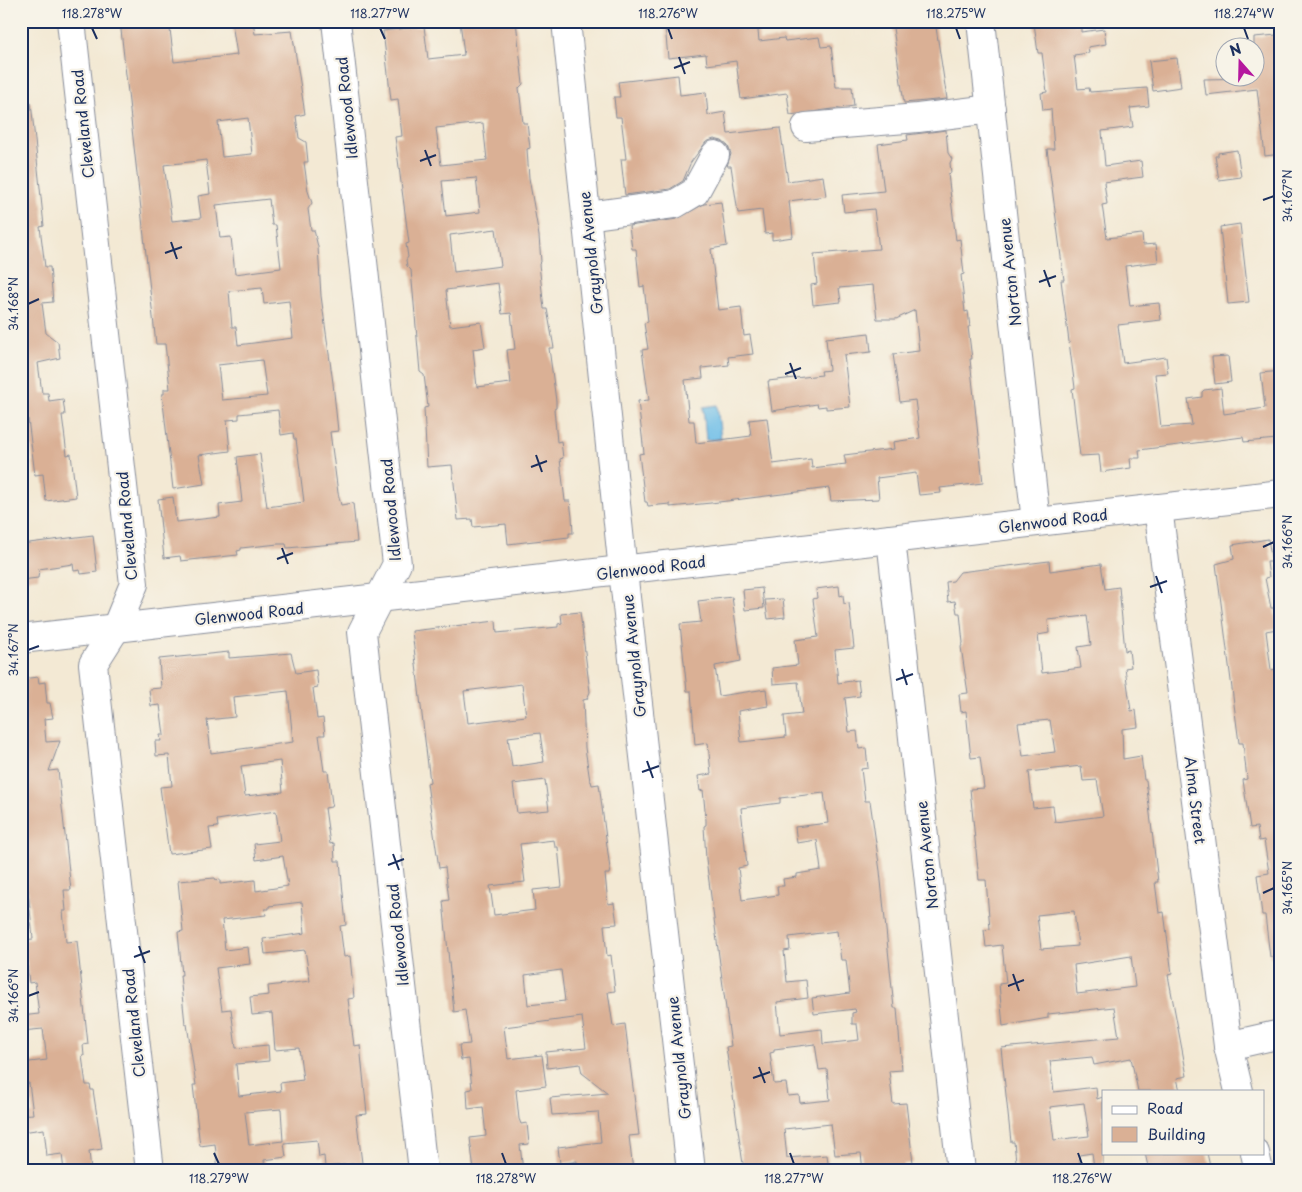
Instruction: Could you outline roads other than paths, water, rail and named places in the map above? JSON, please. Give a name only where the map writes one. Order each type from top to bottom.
[{"type":"street","name":"Cleveland Road","points":[[71,21],[134,584],[116,628],[93,664],[150,1171]]},
{"type":"street","name":"Idlewood Road","points":[[336,21],[397,564],[362,632],[423,1171]]},
{"type":"street","name":"Graynold Avenue","points":[[566,21],[623,570],[691,1171]]},
{"type":"street","name":"Norton Avenue","points":[[981,21],[1036,522]]},
{"type":"street","points":[[806,127],[918,118],[991,109]]},
{"type":"street","points":[[586,216],[676,204],[695,192],[715,155]]},
{"type":"street","name":"Glenwood Road","points":[[21,639],[1281,494]]},
{"type":"street","name":"Alma Street","points":[[1158,508],[1228,1046],[1239,1090]]},
{"type":"street","name":"Norton Avenue","points":[[891,539],[962,1171]]},
{"type":"street","points":[[1228,1046],[1281,1034]]},
{"type":"street","points":[[1255,1154],[1259,1171]]},
{"type":"water","points":[[717,405],[721,439],[706,440],[703,407]]}]
